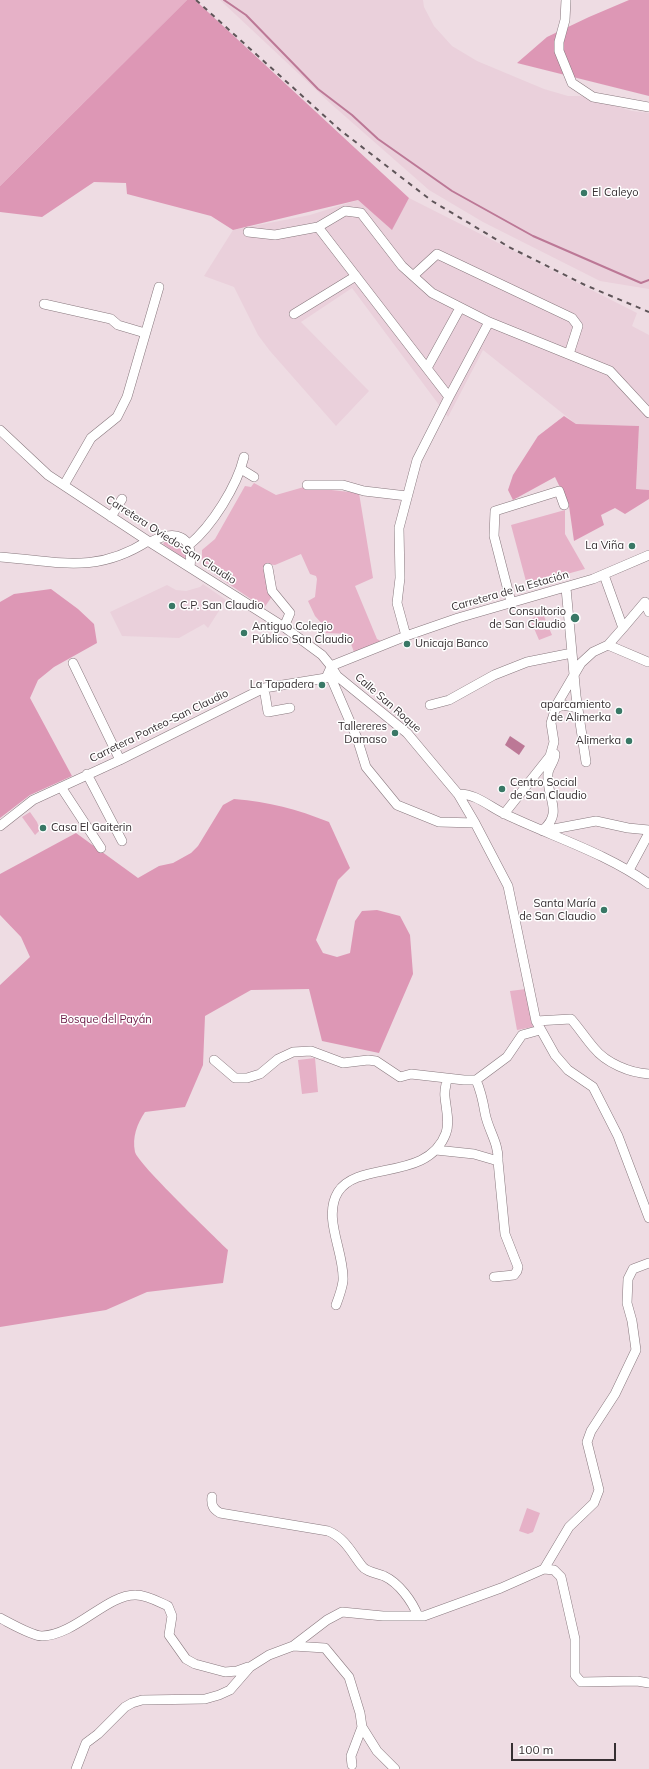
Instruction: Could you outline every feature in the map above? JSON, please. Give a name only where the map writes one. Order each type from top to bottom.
[{"type":"street","points":[[566,0],[565,20],[559,42],[559,51],[572,83],[593,97],[649,108]]},
{"type":"street","points":[[248,232],[275,235],[318,227],[345,211],[361,213],[402,266],[432,293],[489,322],[610,371],[649,413]]},
{"type":"street","points":[[318,227],[450,397]]},
{"type":"street","points":[[413,276],[436,254],[572,318],[578,326],[569,354]]},
{"type":"street","points":[[294,314],[356,276]]},
{"type":"street","points":[[64,485],[91,438],[117,417],[127,397],[159,286]]},
{"type":"street","points":[[44,304],[112,319],[118,325],[145,334]]},
{"type":"street","points":[[427,368],[460,308]]},
{"type":"street","points":[[406,636],[397,603],[400,578],[399,528],[407,496],[417,460],[489,322]]},
{"type":"street","name":"Carretera Oviedo-San Claudio","points":[[0,430],[48,474],[149,542],[284,627],[313,648],[331,667]]},
{"type":"street","points":[[189,545],[208,528],[241,469],[244,457]]},
{"type":"street","points":[[241,469],[254,477]]},
{"type":"street","points":[[307,485],[343,485],[364,491],[407,496]]},
{"type":"street","points":[[511,602],[494,536],[496,511],[559,491],[564,505]]},
{"type":"street","points":[[111,517],[122,499]]},
{"type":"street","points":[[0,557],[68,564],[102,562],[166,535],[173,535],[180,537],[189,545],[192,556],[190,567]]},
{"type":"street","name":"Carretera de la Estación","points":[[331,667],[406,636],[511,602],[566,588],[604,575],[649,555]]},
{"type":"street","points":[[268,568],[272,590],[290,613],[284,627]]},
{"type":"street","points":[[604,575],[623,628]]},
{"type":"street","points":[[566,588],[576,696],[586,762]]},
{"type":"street","points":[[543,831],[551,823],[554,813],[547,777],[548,770],[555,758],[551,723],[556,708],[581,663],[592,652],[608,645],[644,602],[649,612]]},
{"type":"street","points":[[608,645],[648,662]]},
{"type":"street","points":[[430,705],[449,700],[494,675],[527,662],[572,653]]},
{"type":"street","points":[[73,663],[120,760]]},
{"type":"street","points":[[331,667],[332,680],[357,738],[366,767],[397,805],[439,822],[475,823]]},
{"type":"street","name":"Carretera Ponteo-San Claudio","points":[[0,826],[33,800],[86,774],[120,760],[264,688],[326,678],[331,667]]},
{"type":"street","name":"Calle San Roque","points":[[331,667],[337,676],[407,733],[458,794],[475,823],[508,886],[538,1026],[555,1055],[568,1070],[593,1087],[618,1136],[649,1218]]},
{"type":"street","points":[[264,688],[268,712],[290,708]]},
{"type":"street","points":[[564,692],[572,692],[576,696]]},
{"type":"street","points":[[556,708],[567,698],[576,696]]},
{"type":"street","points":[[556,708],[564,705],[578,708]]},
{"type":"street","points":[[504,814],[550,756],[554,742]]},
{"type":"street","points":[[86,774],[122,841]]},
{"type":"street","points":[[61,787],[101,848]]},
{"type":"street","points":[[458,794],[466,794],[504,814],[629,870],[649,884]]},
{"type":"street","points":[[543,831],[596,821],[628,828],[649,830]]},
{"type":"street","points":[[629,870],[649,833]]},
{"type":"street","points":[[214,1060],[235,1078],[246,1078],[260,1074],[278,1059],[292,1052],[311,1051],[343,1063],[368,1060],[376,1061],[400,1077],[411,1074],[447,1079],[476,1080],[507,1057],[522,1036],[538,1026],[570,1019],[594,1049],[614,1063],[636,1073],[649,1074]]},
{"type":"street","points":[[336,1305],[343,1282],[342,1266],[333,1218],[334,1201],[338,1191],[345,1184],[357,1177],[402,1167],[427,1156],[436,1150],[442,1143],[448,1126],[444,1095],[447,1079]]},
{"type":"street","points":[[476,1080],[484,1101],[485,1114],[498,1150],[501,1211],[505,1234],[518,1267],[514,1275],[494,1276]]},
{"type":"street","points":[[436,1150],[479,1155],[498,1161]]},
{"type":"street","points":[[544,1569],[569,1527],[594,1504],[599,1490],[587,1442],[597,1422],[615,1394],[636,1350],[632,1321],[627,1303],[626,1289],[628,1278],[633,1269],[649,1263]]},
{"type":"street","points":[[212,1497],[212,1505],[215,1510],[220,1513],[328,1531],[334,1534],[350,1548],[362,1567],[386,1577],[404,1594],[413,1604],[418,1616]]},
{"type":"street","points":[[0,1618],[41,1636],[59,1632],[75,1625],[109,1603],[125,1596],[137,1595],[168,1606],[172,1616],[168,1635],[186,1659],[194,1664],[225,1672],[237,1671],[250,1666],[269,1655],[293,1646],[328,1620],[342,1612],[383,1616],[418,1616],[445,1609],[524,1579],[544,1569],[554,1570],[561,1577],[575,1638],[575,1675],[577,1679],[581,1682],[637,1681],[649,1683]]},
{"type":"street","points":[[293,1646],[318,1646],[328,1651],[353,1684],[362,1727],[377,1751],[395,1769]]},
{"type":"street","points":[[76,1769],[86,1743],[98,1734],[132,1702],[142,1700],[188,1700],[219,1695],[230,1690],[250,1666]]},
{"type":"street","points":[[352,1765],[351,1756],[362,1727]]},
{"type":"shaded area","points":[[0,0],[187,0],[0,186]]},
{"type":"shaded area","points":[[220,0],[423,0],[424,7],[434,26],[452,46],[477,61],[544,89],[568,96],[581,96],[632,111],[649,113],[649,289],[600,281],[483,222],[429,190],[330,103]]},
{"type":"shaded area","points":[[409,198],[637,313],[632,326],[649,335],[649,490],[636,489],[639,426],[576,424],[483,350],[448,417],[352,288],[301,322],[369,391],[336,426],[270,351],[258,335],[234,287],[204,276],[233,230],[310,215],[358,200],[392,229]]},
{"type":"shaded area","points":[[254,483],[276,495],[304,487],[359,493],[373,578],[355,586],[377,639],[381,641],[354,652],[348,636],[349,634],[326,633],[324,626],[315,616],[308,601],[315,597],[317,579],[316,576],[310,574],[301,554],[275,565],[266,564],[266,572],[273,595],[264,608],[202,565],[202,550],[215,539],[245,486],[251,487]]},
{"type":"shaded area","points":[[565,510],[565,534],[585,569],[527,585],[511,525]]},
{"type":"shaded area","points":[[166,540],[181,544],[185,550],[185,559],[163,544]]},
{"type":"shaded area","name":"C.P. San Claudio","points":[[203,584],[226,600],[208,628],[204,624],[179,638],[122,636],[110,612],[167,585],[176,590],[186,591],[200,587]]},
{"type":"shaded area","points":[[543,614],[552,635],[539,640],[530,619]]},
{"type":"shaded area","points":[[510,736],[525,746],[519,755],[505,745]]},
{"type":"shaded area","points":[[30,812],[37,822],[40,830],[35,835],[22,817]]},
{"type":"shaded area","points":[[526,989],[533,1027],[517,1030],[510,991]]},
{"type":"shaded area","points":[[315,1058],[318,1092],[302,1094],[298,1060]]},
{"type":"shaded area","points":[[527,1508],[540,1513],[533,1532],[528,1534],[519,1531]]},
{"type":"green space","points":[[187,0],[195,0],[409,198],[392,230],[358,200],[233,230],[211,216],[127,194],[126,183],[94,182],[42,217],[0,212],[0,186]]},
{"type":"green space","points":[[629,0],[649,0],[649,96],[517,63],[547,37]]},
{"type":"green space","points":[[564,416],[576,424],[639,426],[636,489],[649,490],[649,499],[625,514],[615,508],[601,515],[604,525],[574,541],[569,506],[555,477],[513,500],[508,490],[513,475],[538,436]]},
{"type":"green space","points":[[51,589],[78,609],[94,624],[97,643],[54,667],[38,680],[30,698],[72,776],[30,795],[0,818],[0,602],[14,594]]},
{"type":"green space","name":"Bosque del Payán","points":[[234,799],[283,807],[329,822],[350,868],[338,880],[316,940],[323,953],[337,957],[350,953],[355,921],[362,911],[377,910],[400,916],[410,935],[413,974],[379,1053],[322,1041],[309,989],[251,990],[205,1016],[203,1065],[185,1107],[145,1112],[136,1131],[134,1146],[135,1152],[139,1159],[177,1200],[228,1250],[223,1283],[147,1292],[106,1310],[0,1327],[0,985],[30,957],[21,937],[0,915],[0,874],[76,833],[138,878],[159,866],[173,863],[191,853],[198,846],[223,805]]},
{"type":"waterway","points":[[224,0],[246,15],[318,89],[352,115],[378,139],[452,191],[533,236],[641,283],[649,280]]},
{"type":"railway","points":[[196,0],[340,130],[432,201],[509,247],[585,285],[649,312]]},
{"type":"place","name":"El Caleyo","points":[[584,193]]},
{"type":"place","name":"La Viña","points":[[632,546]]},
{"type":"place","name":"C.P. San Claudio","points":[[172,606]]},
{"type":"place","name":"Consultorio de San Claudio","points":[[575,618]]},
{"type":"place","name":"Antiguo Colegio Público San Claudio","points":[[244,633]]},
{"type":"place","name":"Unicaja Banco","points":[[407,644]]},
{"type":"place","name":"La Tapadera","points":[[322,685]]},
{"type":"place","name":"aparcamiento de Alimerka","points":[[619,711]]},
{"type":"place","name":"Tallereres Damaso","points":[[395,733]]},
{"type":"place","name":"Alimerka","points":[[629,741]]},
{"type":"place","name":"Centro Social de San Claudio","points":[[502,789]]},
{"type":"place","name":"Casa El Gaiterin","points":[[43,828]]},
{"type":"place","name":"Santa María de San Claudio","points":[[604,910]]}]
